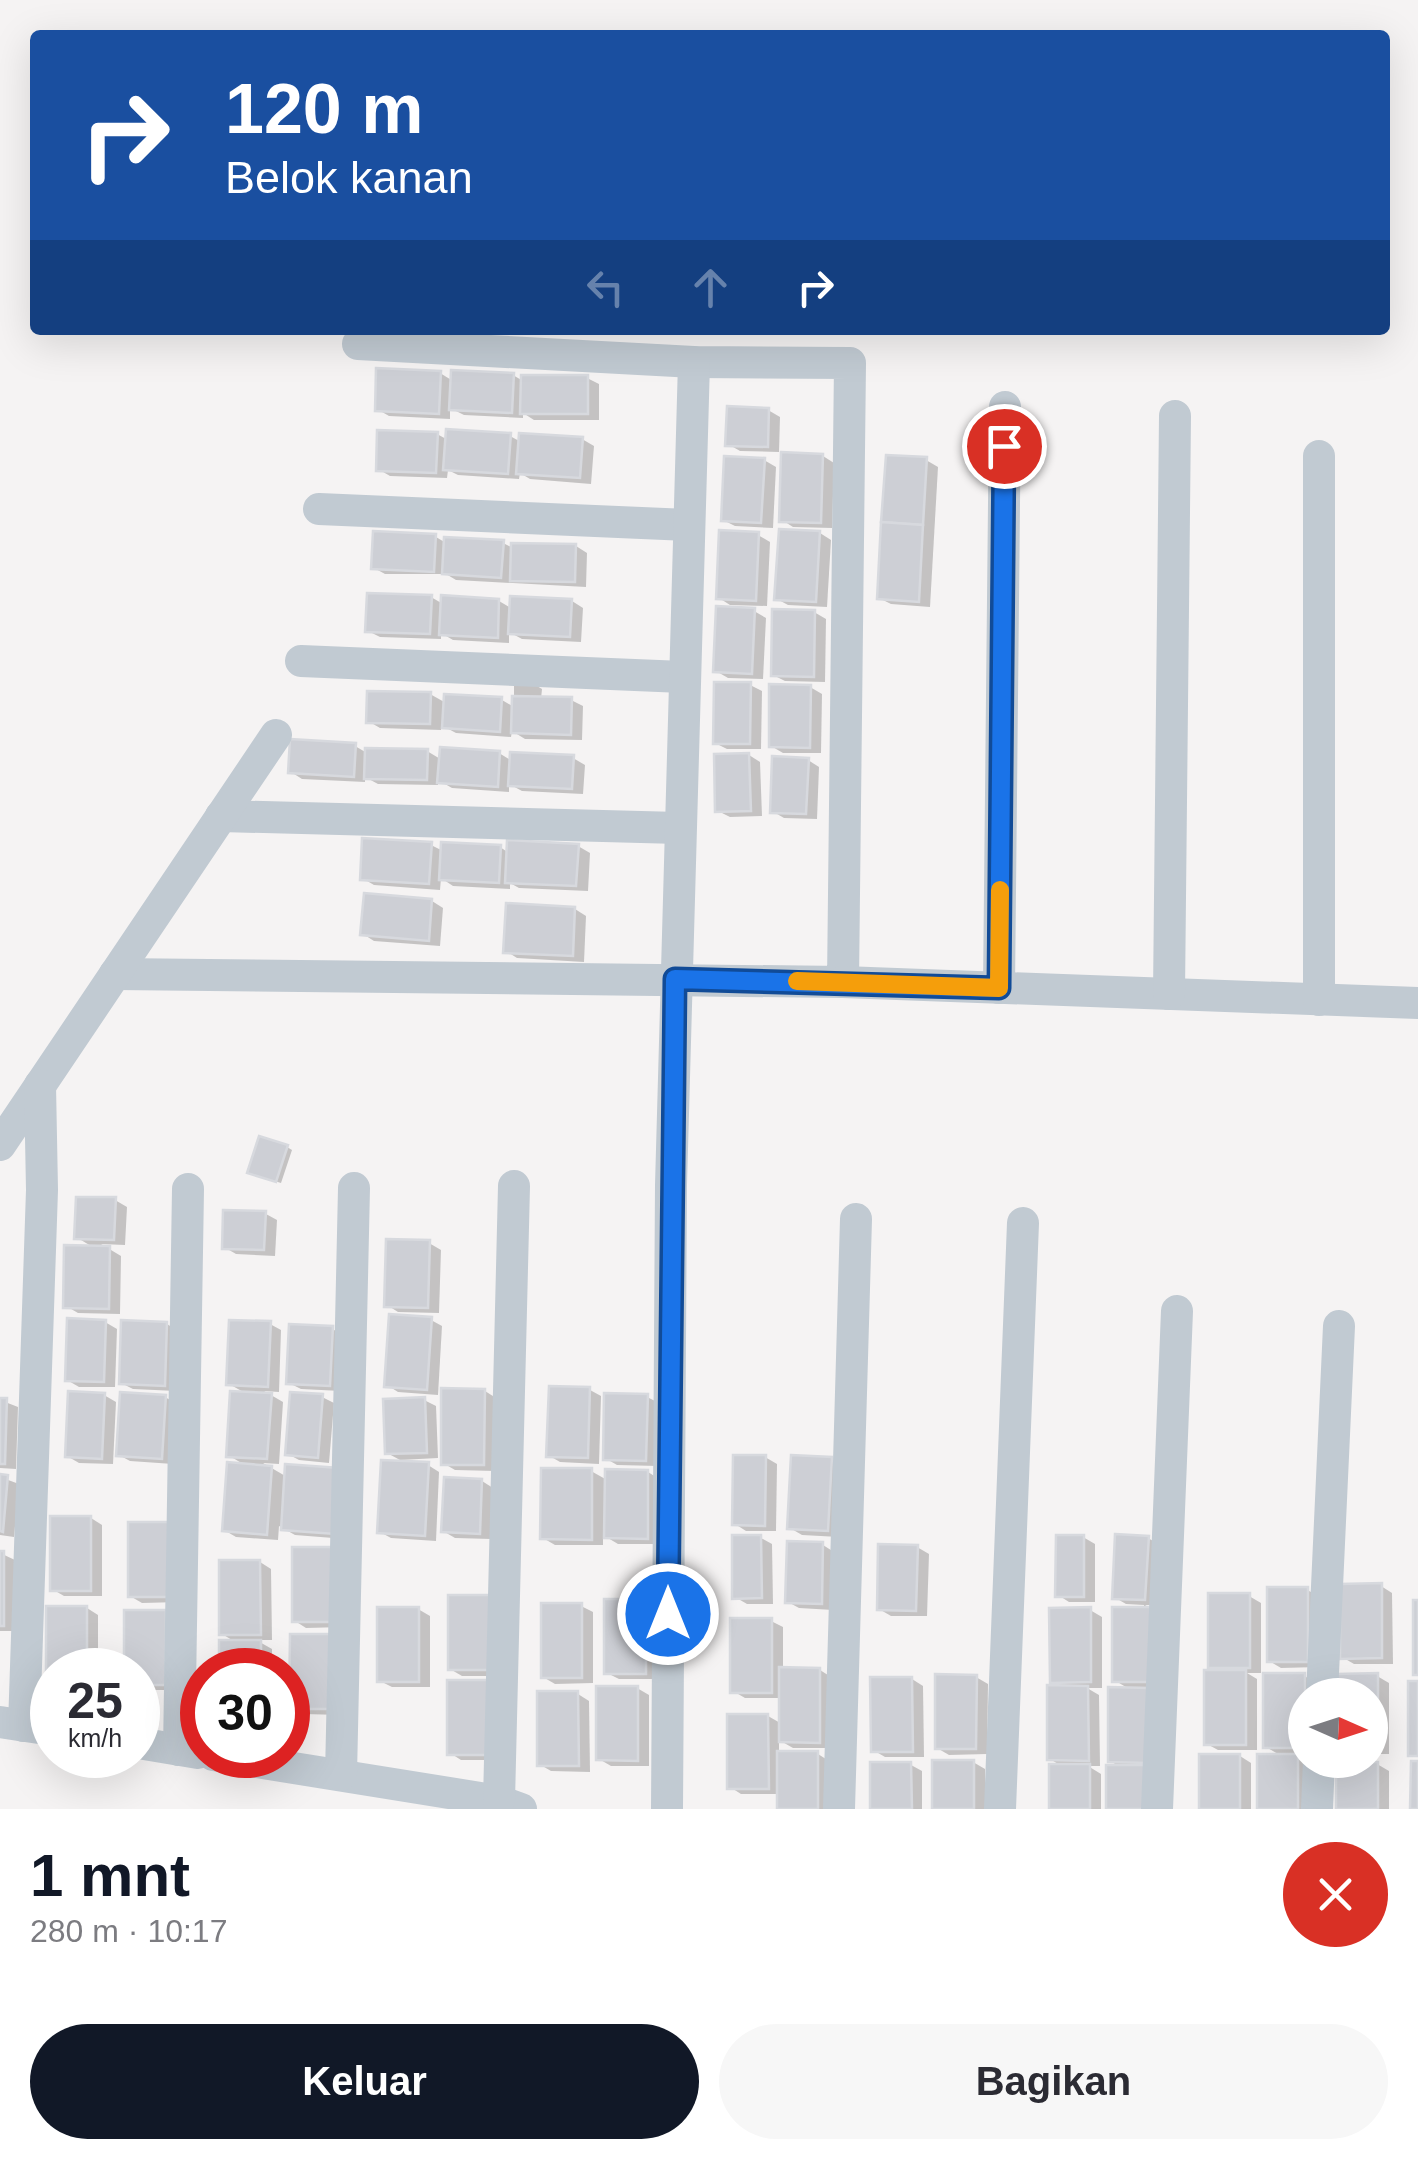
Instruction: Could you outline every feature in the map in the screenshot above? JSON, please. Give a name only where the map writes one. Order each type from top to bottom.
[{"type":"street","points":[[358,344],[694,362],[850,363],[843,982]]},
{"type":"street","points":[[666,1809],[675,979],[694,362]]},
{"type":"street","points":[[999,988],[1004,407]]},
{"type":"street","points":[[1169,994],[1175,416]]},
{"type":"street","points":[[1319,1000],[1320,456]]},
{"type":"street","points":[[319,509],[688,525]]},
{"type":"street","points":[[301,662],[684,677]]},
{"type":"street","points":[[0,1145],[276,734]]},
{"type":"street","points":[[221,816],[679,828]]},
{"type":"street","points":[[115,974],[843,982],[1418,1003]]},
{"type":"street","points":[[26,1726],[42,1190],[40,1085]]},
{"type":"street","points":[[310,1770],[515,1807],[514,1186]]},
{"type":"street","points":[[340,1775],[354,1188]]},
{"type":"street","points":[[188,1189],[190,1648]]},
{"type":"street","points":[[838,1809],[856,1219]]},
{"type":"street","points":[[1000,1809],[1023,1223]]},
{"type":"street","points":[[1157,1809],[1178,1310]]},
{"type":"street","points":[[1323,1678],[1339,1326]]},
{"type":"street","points":[[1317,1809],[1318,1778]]},
{"type":"building","points":[[376,368],[441,371],[439,414],[375,411]]},
{"type":"building","points":[[451,370],[514,373],[512,413],[449,410]]},
{"type":"building","points":[[521,375],[588,375],[588,414],[520,414]]},
{"type":"building","points":[[727,406],[769,408],[768,447],[725,446]]},
{"type":"building","points":[[446,429],[511,433],[508,474],[443,470]]},
{"type":"building","points":[[377,430],[438,432],[436,473],[376,471]]},
{"type":"building","points":[[519,433],[583,437],[580,478],[516,474]]},
{"type":"building","points":[[781,452],[823,454],[821,523],[779,522]]},
{"type":"building","points":[[886,455],[927,457],[923,525],[881,522]]},
{"type":"building","points":[[724,456],[765,458],[761,523],[721,521]]},
{"type":"building","points":[[881,522],[923,525],[919,602],[877,599]]},
{"type":"building","points":[[779,529],[820,531],[816,602],[774,600]]},
{"type":"building","points":[[719,530],[759,532],[756,601],[716,599]]},
{"type":"building","points":[[373,531],[436,534],[434,572],[371,569]]},
{"type":"building","points":[[444,537],[504,540],[501,578],[442,574]]},
{"type":"building","points":[[511,543],[576,544],[575,582],[510,581]]},
{"type":"building","points":[[367,593],[432,595],[430,634],[365,632]]},
{"type":"building","points":[[441,595],[499,599],[498,638],[439,635]]},
{"type":"building","points":[[510,596],[572,599],[570,637],[508,634]]},
{"type":"building","points":[[716,606],[755,608],[752,674],[713,672]]},
{"type":"building","points":[[772,609],[815,610],[814,677],[771,676]]},
{"type":"building","points":[[714,682],[751,682],[750,744],[713,744]]},
{"type":"building","points":[[769,684],[811,685],[810,748],[769,747]]},
{"type":"building","points":[[367,691],[431,692],[430,724],[366,723]]},
{"type":"building","points":[[444,694],[502,697],[500,732],[442,728]]},
{"type":"building","points":[[512,696],[572,697],[571,735],[511,733]]},
{"type":"building","points":[[290,739],[356,743],[354,777],[288,773]]},
{"type":"building","points":[[440,747],[500,751],[498,787],[437,783]]},
{"type":"building","points":[[365,748],[428,749],[427,780],[364,779]]},
{"type":"building","points":[[510,752],[574,755],[572,789],[508,786]]},
{"type":"building","points":[[749,753],[751,811],[715,812],[714,754]]},
{"type":"building","points":[[772,756],[809,758],[806,814],[770,813]]},
{"type":"building","points":[[362,838],[432,842],[429,884],[360,880]]},
{"type":"building","points":[[507,840],[579,844],[576,886],[505,883]]},
{"type":"building","points":[[441,842],[501,845],[499,883],[439,880]]},
{"type":"building","points":[[364,893],[432,899],[429,941],[360,935]]},
{"type":"building","points":[[506,903],[575,907],[573,956],[503,953]]},
{"type":"building","points":[[259,1136],[288,1145],[276,1182],[247,1173]]},
{"type":"building","points":[[76,1197],[116,1197],[114,1240],[74,1239]]},
{"type":"building","points":[[223,1210],[266,1211],[264,1250],[222,1249]]},
{"type":"building","points":[[386,1239],[430,1240],[428,1308],[384,1307]]},
{"type":"building","points":[[64,1245],[110,1246],[109,1309],[63,1308]]},
{"type":"building","points":[[389,1314],[432,1317],[427,1390],[384,1387]]},
{"type":"building","points":[[67,1318],[106,1320],[104,1382],[65,1381]]},
{"type":"building","points":[[121,1320],[167,1322],[165,1386],[119,1384]]},
{"type":"building","points":[[229,1320],[271,1321],[268,1387],[226,1385]]},
{"type":"building","points":[[289,1324],[333,1326],[330,1386],[286,1384]]},
{"type":"building","points":[[549,1386],[590,1387],[588,1458],[546,1457]]},
{"type":"building","points":[[441,1388],[485,1389],[484,1465],[441,1465]]},
{"type":"building","points":[[68,1391],[105,1393],[102,1459],[65,1457]]},
{"type":"building","points":[[230,1391],[272,1393],[267,1459],[226,1457]]},
{"type":"building","points":[[120,1392],[166,1395],[162,1459],[116,1456]]},
{"type":"building","points":[[290,1392],[323,1394],[318,1458],[285,1455]]},
{"type":"building","points":[[604,1393],[648,1394],[646,1461],[603,1460]]},
{"type":"building","points":[[425,1397],[427,1453],[385,1454],[383,1399]]},
{"type":"building","points":[[0,1398],[7,1398],[5,1464],[0,1464]]},
{"type":"building","points":[[733,1455],[766,1455],[765,1526],[732,1525]]},
{"type":"building","points":[[791,1455],[832,1457],[828,1531],[787,1529]]},
{"type":"building","points":[[381,1460],[429,1462],[425,1536],[377,1533]]},
{"type":"building","points":[[227,1462],[272,1466],[267,1535],[222,1531]]},
{"type":"building","points":[[285,1464],[339,1468],[335,1534],[281,1530]]},
{"type":"building","points":[[541,1468],[592,1468],[592,1540],[540,1539]]},
{"type":"building","points":[[605,1469],[648,1470],[648,1539],[604,1538]]},
{"type":"building","points":[[0,1474],[8,1475],[3,1532],[0,1531]]},
{"type":"building","points":[[444,1477],[482,1479],[480,1534],[441,1532]]},
{"type":"building","points":[[50,1516],[91,1516],[91,1591],[50,1591]]},
{"type":"building","points":[[128,1522],[170,1522],[169,1597],[128,1597]]},
{"type":"building","points":[[1115,1534],[1149,1536],[1145,1600],[1112,1599]]},
{"type":"building","points":[[732,1535],[761,1535],[762,1598],[732,1599]]},
{"type":"building","points":[[1056,1535],[1084,1535],[1084,1597],[1055,1597]]},
{"type":"building","points":[[787,1541],[823,1542],[822,1604],[785,1603]]},
{"type":"building","points":[[878,1544],[918,1545],[916,1611],[877,1610]]},
{"type":"building","points":[[292,1547],[333,1547],[333,1622],[292,1622]]},
{"type":"building","points":[[0,1551],[4,1551],[4,1626],[0,1626]]},
{"type":"building","points":[[219,1560],[260,1560],[261,1635],[219,1635]]},
{"type":"building","points":[[1382,1583],[1382,1658],[1340,1659],[1340,1584]]},
{"type":"building","points":[[1267,1587],[1308,1587],[1308,1662],[1267,1662]]},
{"type":"building","points":[[1208,1593],[1250,1593],[1250,1668],[1208,1668]]},
{"type":"building","points":[[448,1595],[490,1595],[489,1670],[448,1670]]},
{"type":"building","points":[[604,1599],[646,1599],[646,1674],[604,1674]]},
{"type":"building","points":[[1413,1600],[1418,1600],[1418,1675],[1413,1675]]},
{"type":"building","points":[[541,1603],[582,1603],[582,1678],[541,1678]]},
{"type":"building","points":[[46,1606],[87,1606],[87,1648],[46,1648]]},
{"type":"building","points":[[377,1607],[419,1607],[419,1682],[377,1682]]},
{"type":"building","points":[[1091,1607],[1091,1682],[1050,1683],[1049,1608]]},
{"type":"building","points":[[1112,1607],[1153,1607],[1153,1682],[1112,1682]]},
{"type":"building","points":[[124,1610],[166,1610],[166,1685],[160,1685],[160,1648],[124,1648]]},
{"type":"building","points":[[730,1618],[772,1618],[772,1693],[730,1693]]},
{"type":"building","points":[[290,1634],[331,1634],[331,1709],[310,1709],[310,1648],[290,1648]]},
{"type":"building","points":[[219,1640],[261,1640],[261,1648],[219,1648]]},
{"type":"building","points":[[779,1667],[820,1668],[820,1743],[779,1742]]},
{"type":"building","points":[[1204,1670],[1246,1670],[1246,1745],[1204,1745]]},
{"type":"building","points":[[1263,1673],[1305,1673],[1305,1678],[1288,1678],[1288,1748],[1263,1748]]},
{"type":"building","points":[[1378,1673],[1378,1678],[1337,1678],[1337,1674]]},
{"type":"building","points":[[935,1674],[977,1675],[976,1749],[935,1749]]},
{"type":"building","points":[[870,1677],[912,1677],[913,1752],[871,1752]]},
{"type":"building","points":[[447,1680],[488,1680],[488,1755],[447,1755]]},
{"type":"building","points":[[1408,1681],[1418,1681],[1418,1756],[1408,1756]]},
{"type":"building","points":[[1047,1685],[1088,1686],[1089,1761],[1047,1760]]},
{"type":"building","points":[[596,1686],[638,1686],[638,1761],[596,1760]]},
{"type":"building","points":[[1108,1687],[1149,1688],[1149,1763],[1108,1762]]},
{"type":"building","points":[[537,1691],[578,1691],[579,1766],[537,1766]]},
{"type":"building","points":[[727,1714],[768,1714],[769,1789],[727,1789]]},
{"type":"building","points":[[777,1751],[818,1751],[818,1809],[777,1809]]},
{"type":"building","points":[[1199,1754],[1240,1754],[1240,1809],[1199,1809]]},
{"type":"building","points":[[1257,1754],[1288,1754],[1288,1778],[1298,1778],[1298,1809],[1257,1809]]},
{"type":"building","points":[[932,1760],[974,1760],[974,1809],[932,1809]]},
{"type":"building","points":[[1411,1761],[1418,1761],[1418,1809],[1410,1809]]},
{"type":"building","points":[[870,1762],[911,1762],[912,1809],[870,1809]]},
{"type":"building","points":[[1049,1764],[1090,1764],[1090,1809],[1049,1809]]},
{"type":"building","points":[[1106,1765],[1148,1765],[1148,1809],[1106,1809]]},
{"type":"building","points":[[1336,1778],[1378,1778],[1378,1809],[1336,1809]]},
{"type":"slow traffic","points":[[797,981],[999,988],[1000,890]]},
{"type":"route","points":[[668,1614],[675,979],[999,988],[1004,446]]}]
